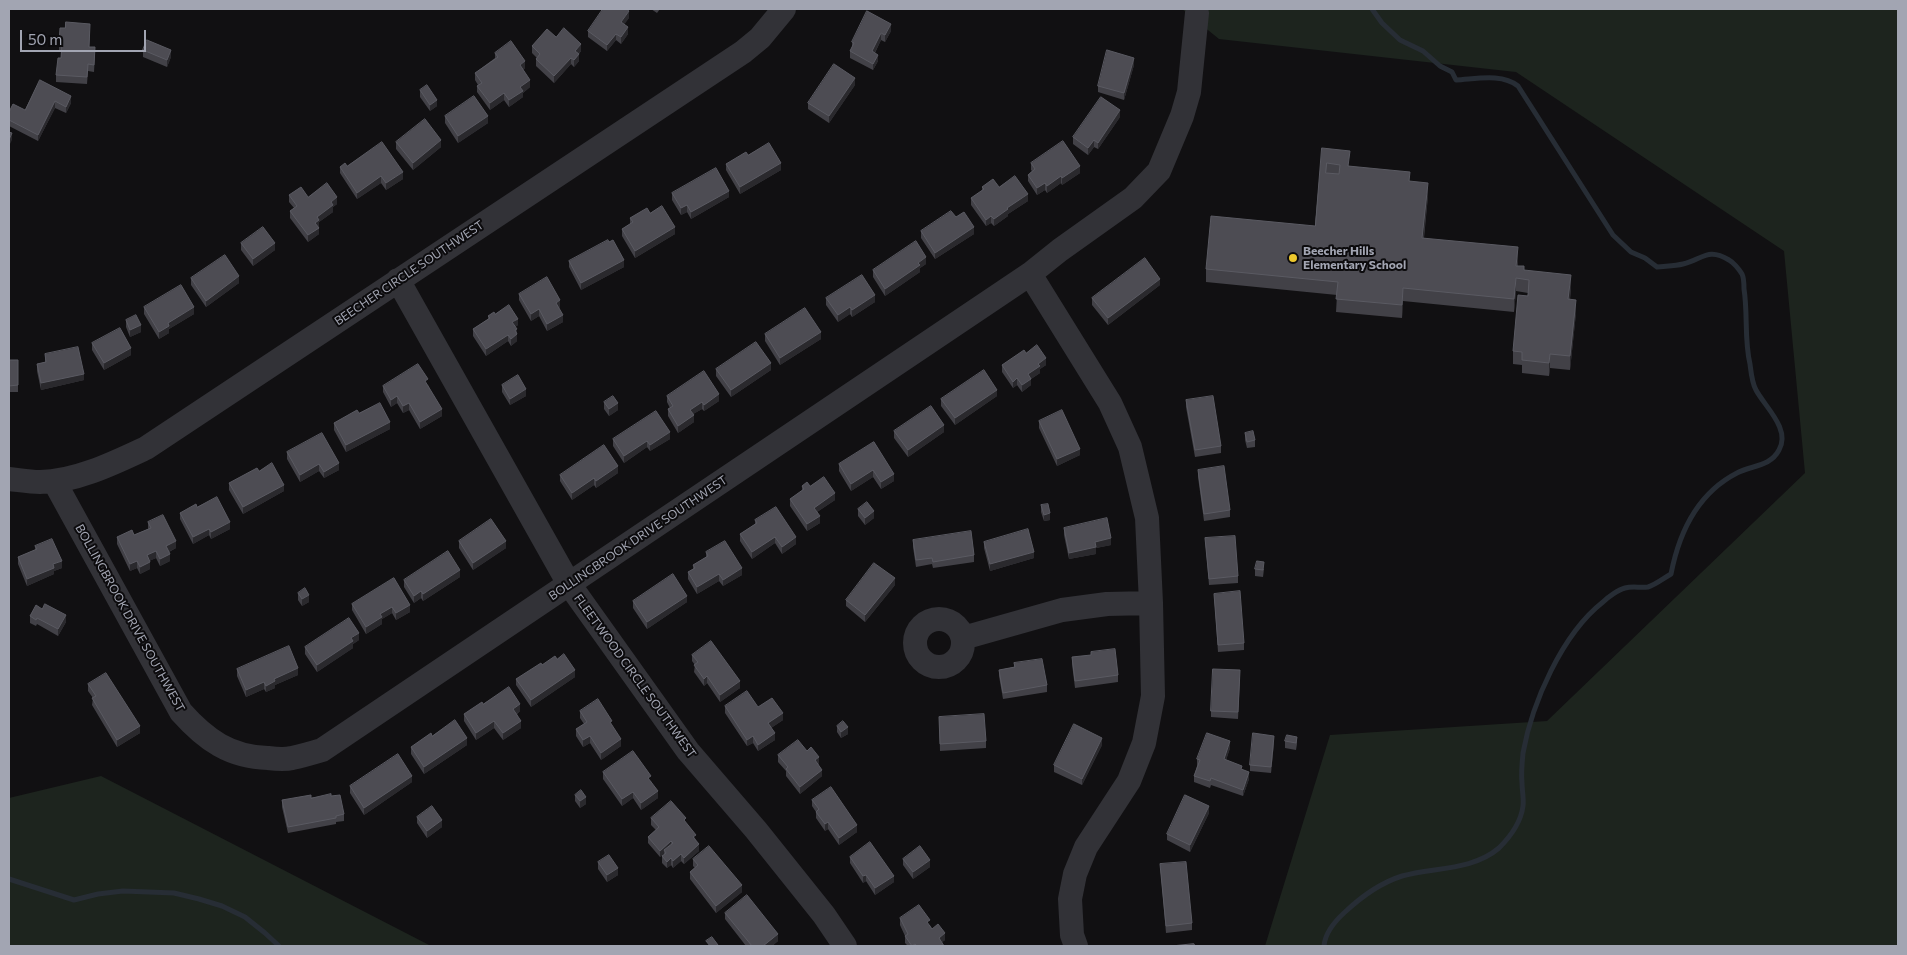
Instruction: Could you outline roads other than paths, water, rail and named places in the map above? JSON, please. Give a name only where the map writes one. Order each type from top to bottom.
[{"type":"street","name":"BEECHER CIRCLE SOUTHWEST","points":[[9,479],[39,482],[54,481],[101,469],[146,448],[743,52],[760,38],[784,9]]},
{"type":"street","name":"BOLLINGBROOK DRIVE SOUTHWEST","points":[[54,481],[181,712],[196,728],[212,742],[230,751],[252,758],[290,759],[322,750],[1030,274],[1133,198],[1159,171],[1182,116],[1190,92],[1197,13]]},
{"type":"street","points":[[1030,274],[1110,403],[1130,447],[1147,518],[1153,696],[1144,743],[1129,781],[1086,847],[1075,874],[1070,899],[1072,935],[1076,946]]},
{"type":"street","name":"FLEETWOOD CIRCLE SOUTHWEST","points":[[398,280],[569,584],[688,752],[756,830],[824,915],[845,946]]},
{"type":"street","points":[[963,638],[1062,610],[1107,604],[1151,603]]},
{"type":"waterway","points":[[1324,946],[1328,932],[1338,919],[1371,891],[1402,876],[1465,865],[1477,861],[1503,844],[1514,829],[1522,812],[1523,753],[1527,733],[1541,692],[1574,632],[1588,616],[1616,592],[1628,587],[1648,587],[1671,574],[1685,529],[1692,516],[1711,491],[1737,473],[1771,460],[1779,450],[1782,442],[1779,426],[1756,390],[1753,381],[1747,345],[1744,279],[1736,266],[1722,256],[1710,254],[1683,264],[1657,267],[1645,258],[1631,252],[1613,235],[1518,86],[1512,82],[1497,78],[1456,80],[1452,72],[1440,66],[1423,51],[1400,40],[1382,23],[1372,9]]},
{"type":"waterway","points":[[9,879],[74,900],[98,894],[123,891],[174,893],[199,899],[222,906],[245,917],[279,946]]},
{"type":"place","name":"Beecher Hills Elementary School","points":[[1293,258]]}]
